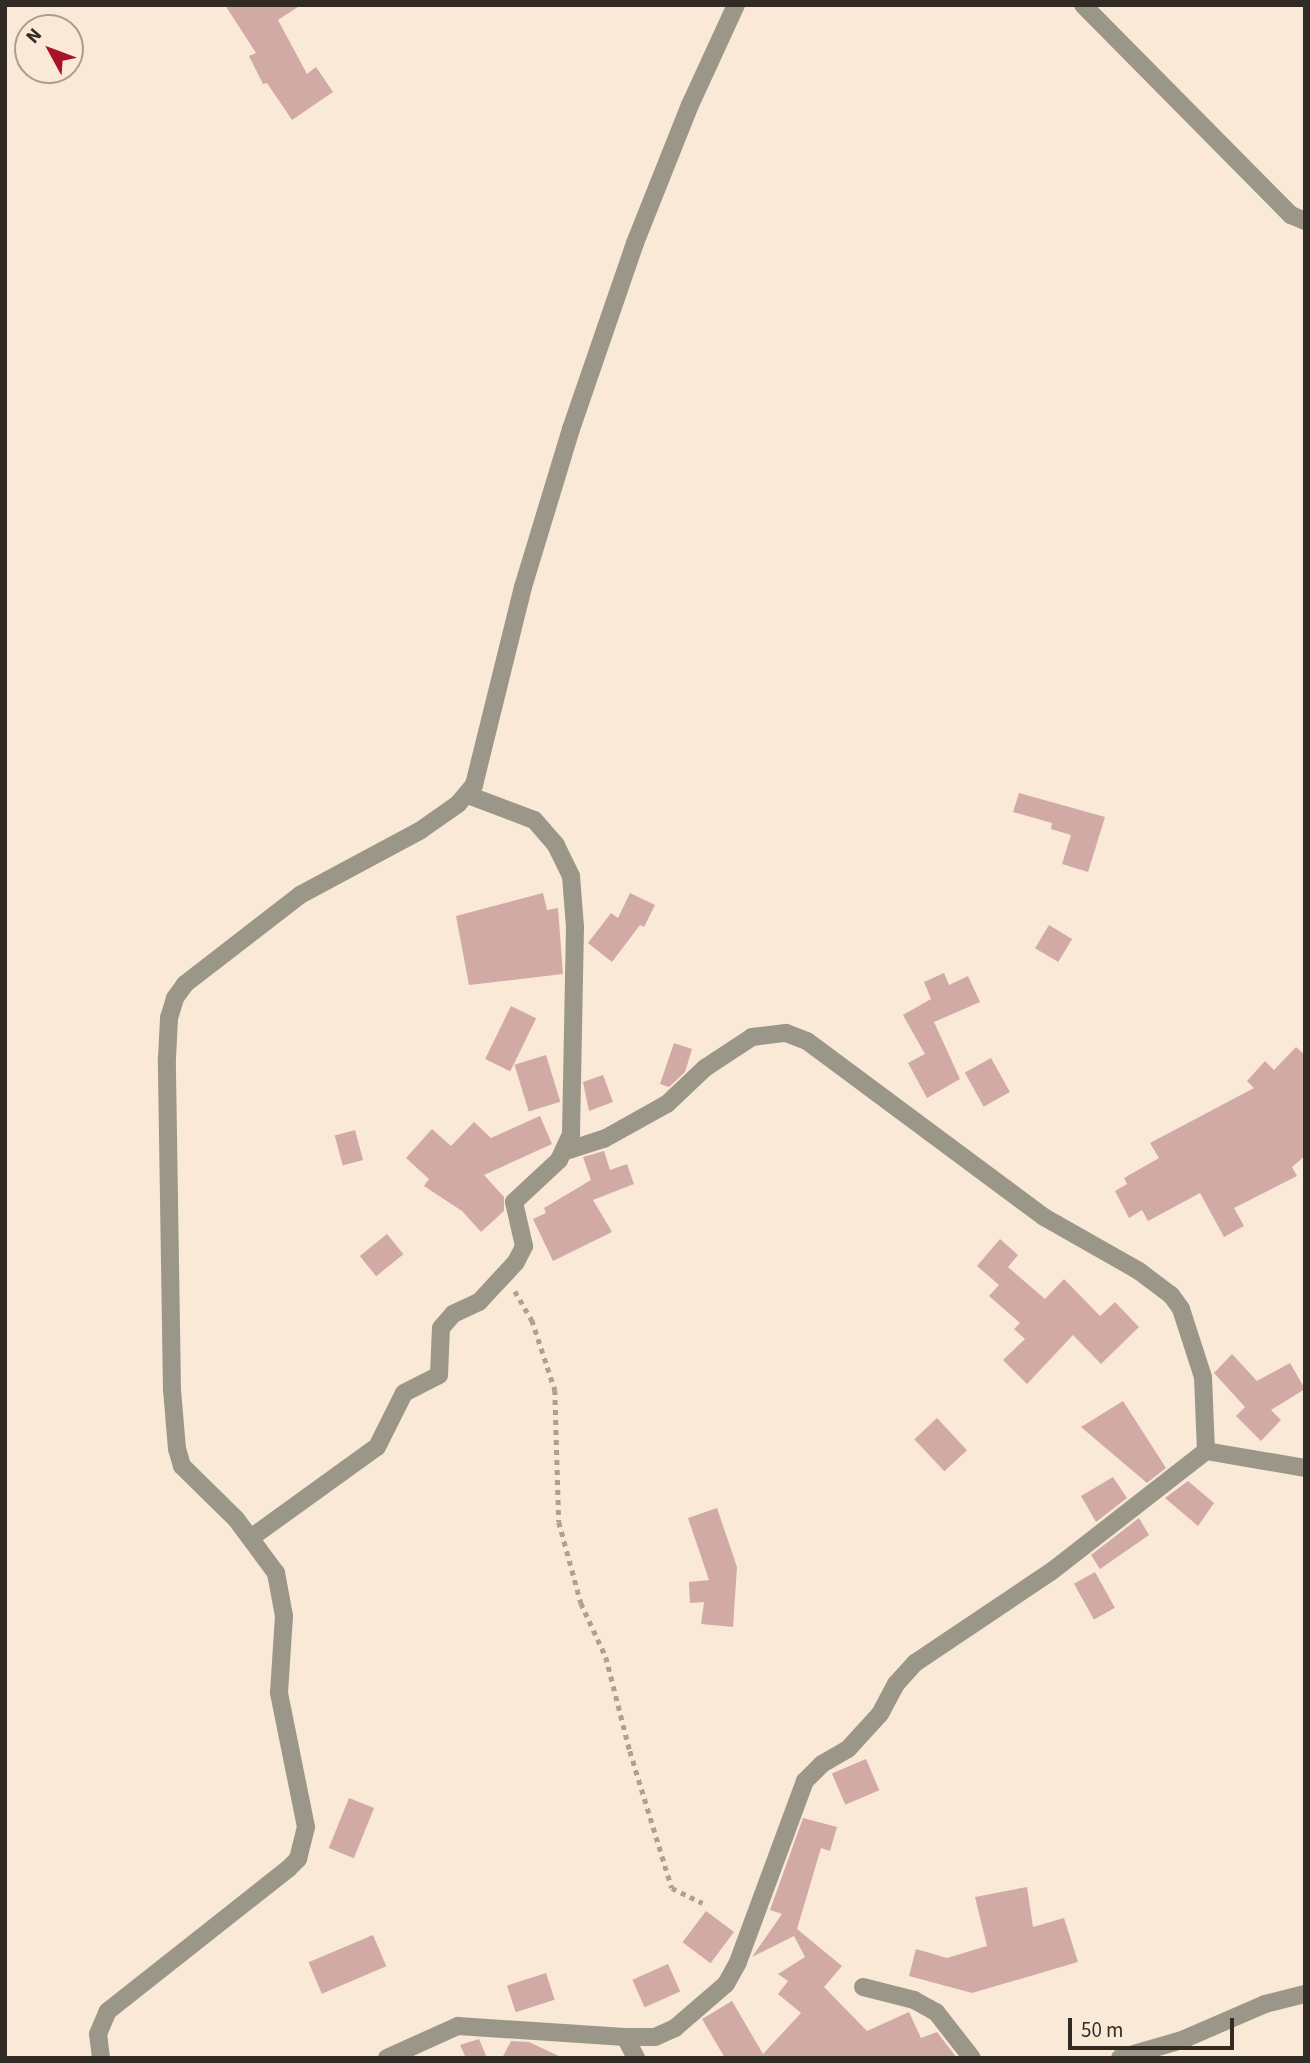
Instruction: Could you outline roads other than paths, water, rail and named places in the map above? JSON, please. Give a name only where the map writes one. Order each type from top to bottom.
[{"type":"street","points":[[101,2058],[98,2034],[108,2011],[289,1868],[302,1849],[306,1827],[304,1800],[279,1693],[284,1616],[279,1584],[251,1537],[182,1466],[177,1449],[171,1364],[169,1018],[185,984],[265,921],[300,895],[421,830],[468,795],[479,773],[523,587],[571,429],[635,243],[736,5]]},
{"type":"street","points":[[1083,5],[1276,200],[1305,220]]},
{"type":"street","points":[[468,795],[534,820],[556,845],[570,876],[575,927],[571,977],[574,1111],[565,1151]]},
{"type":"street","points":[[251,1537],[377,1447],[404,1393],[441,1372],[439,1338],[445,1323],[479,1302],[506,1275],[524,1246],[513,1202],[565,1151],[604,1139],[667,1104],[705,1068],[752,1037],[786,1033],[807,1041],[1044,1217],[1139,1271],[1171,1295],[1181,1309],[1203,1377],[1206,1451]]},
{"type":"street","points":[[387,2058],[458,2026],[625,2037],[655,2036],[675,2028],[726,1984],[753,1926],[805,1781],[822,1763],[848,1749],[880,1714],[896,1684],[915,1663],[1052,1572],[1206,1451],[1305,1468]]},
{"type":"street","points":[[863,1987],[914,2000],[936,2012],[972,2057]]},
{"type":"street","points":[[1120,2058],[1182,2040],[1265,2004],[1305,1994]]},
{"type":"street","points":[[625,2037],[636,2058]]}]
